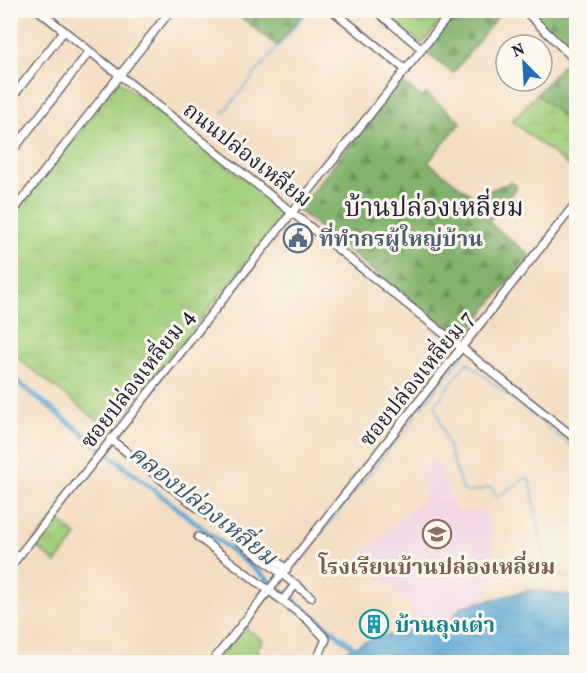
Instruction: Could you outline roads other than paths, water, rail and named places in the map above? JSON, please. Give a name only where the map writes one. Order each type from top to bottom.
[{"type":"street","name":"ถนนปล่องเหลี่ยม","points":[[38,10],[576,439]]},
{"type":"street","points":[[10,215],[171,10]]},
{"type":"street","points":[[333,10],[406,69]]},
{"type":"street","points":[[375,10],[422,49]]},
{"type":"street","name":"ซอยปล่องเหลี่ยม 4","points":[[10,567],[453,10]]},
{"type":"street","points":[[524,10],[576,61]]},
{"type":"street","points":[[10,100],[64,31]]},
{"type":"street","points":[[10,154],[89,52]]},
{"type":"street","name":"ซอยปล่องเหลี่ยม 7","points":[[212,663],[576,203]]},
{"type":"street","points":[[110,440],[283,574]]},
{"type":"street","points":[[247,535],[294,587],[311,597]]},
{"type":"street","points":[[198,537],[308,620],[325,637],[326,644],[319,655]]},
{"type":"street","points":[[284,600],[294,587]]},
{"type":"water","points":[[530,590],[576,596],[576,662],[324,662],[364,642],[408,630],[422,631],[450,622],[461,607]]},
{"type":"waterway","points":[[223,113],[308,10]]},
{"type":"waterway","points":[[421,408],[464,354]]},
{"type":"waterway","points":[[576,450],[467,362],[435,405],[462,488],[466,493],[491,487],[497,497],[526,478],[530,480],[547,573],[576,579]]},
{"type":"waterway","name":"คลองปล่องเหลี่ยม","points":[[10,376],[357,650]]},
{"type":"waterway","points":[[320,535],[416,415]]},
{"type":"waterway","points":[[289,574],[315,542]]},
{"type":"waterway","points":[[278,588],[284,580]]},
{"type":"place","name":"ที่ทำกรผู้ใหญ่บ้าน","points":[[298,238]]},
{"type":"place","name":"โรงเรียนบ้านปล่องเหลี่ยม","points":[[437,534]]},
{"type":"place","name":"บ้านลุงเต่า","points":[[374,624]]},
{"type":"district","name":"บ้านปล่องเหลี่ยม","points":[[434,207]]}]
